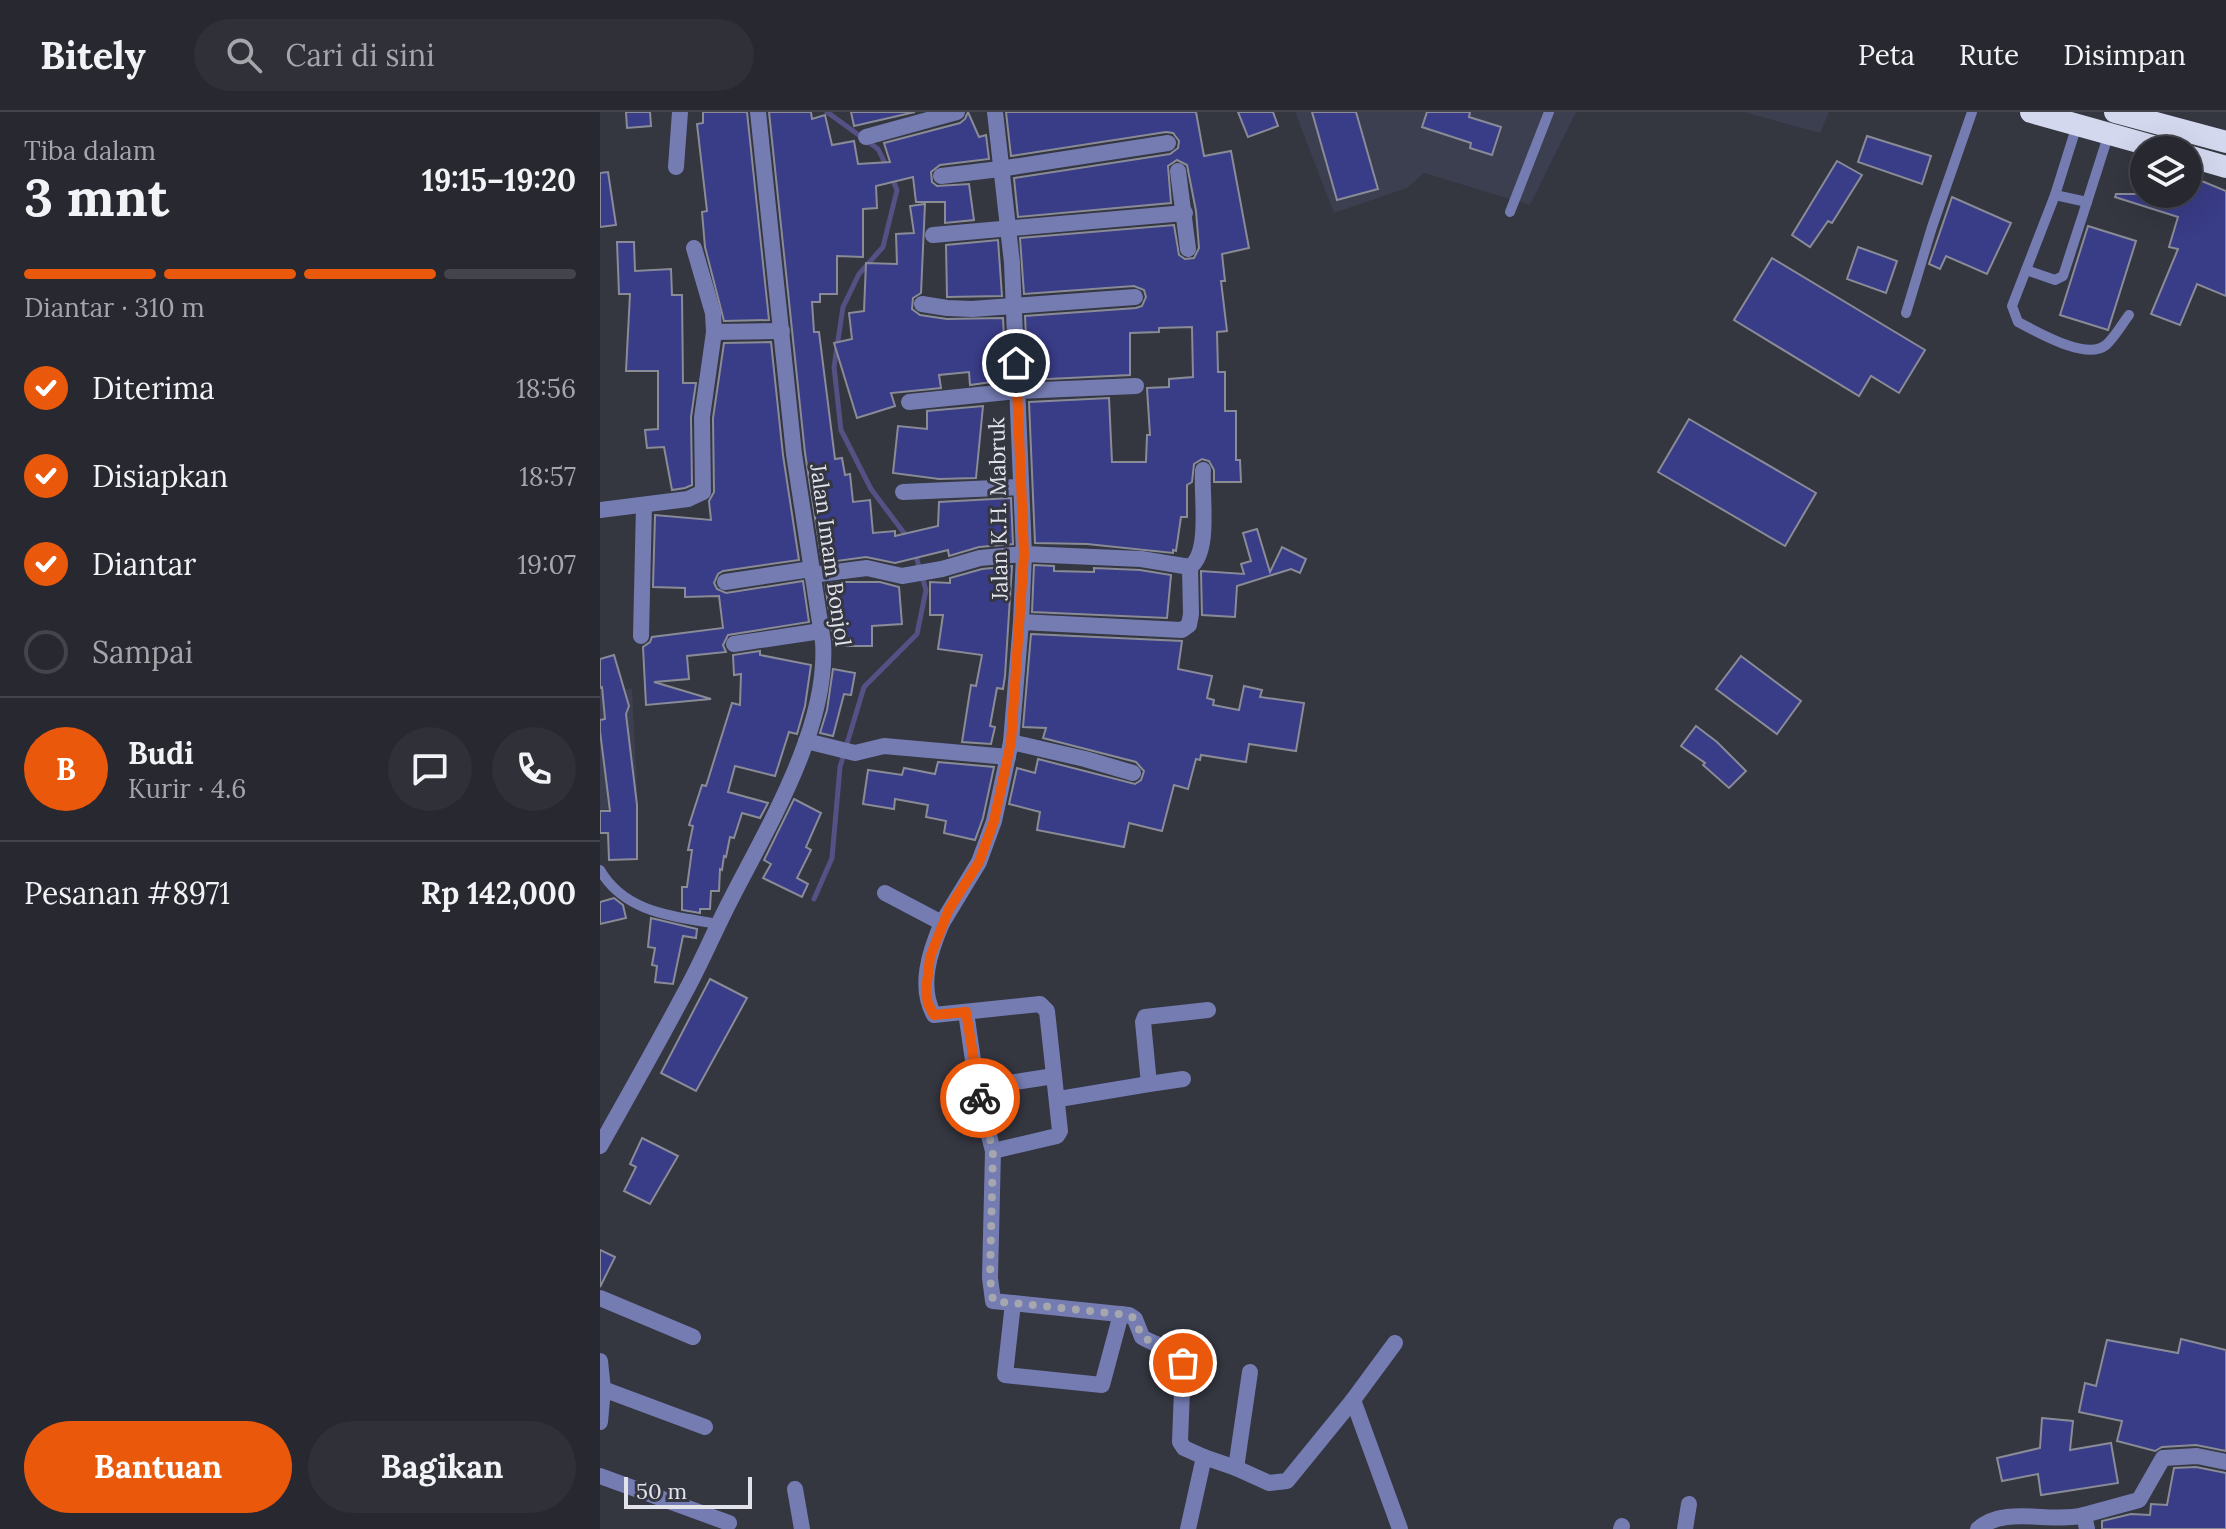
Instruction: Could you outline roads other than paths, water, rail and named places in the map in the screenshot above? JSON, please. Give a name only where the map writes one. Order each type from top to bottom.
[{"type":"highway","points":[[2031,112],[2077,125],[2112,123],[2226,142]]},
{"type":"highway","points":[[2112,123],[2138,136]]},
{"type":"highway","points":[[2202,160],[2226,167]]},
{"type":"street","points":[[676,167],[680,112]]},
{"type":"street","name":"Jalan Imam Bonjol","points":[[600,1146],[685,993],[806,741],[815,712],[824,661],[794,454],[758,112]]},
{"type":"street","points":[[866,137],[957,112]]},
{"type":"street","name":"Jalan K.H. Mabruk","points":[[966,1012],[934,1015],[928,1004],[928,965],[942,923],[979,862],[994,821],[1009,750],[1024,554],[1014,305],[995,112]]},
{"type":"street","points":[[941,176],[1168,143]]},
{"type":"street","points":[[1178,171],[1188,249]]},
{"type":"street","points":[[933,235],[1185,213]]},
{"type":"street","points":[[600,510],[688,499],[703,492],[702,417],[714,332],[710,297],[694,248]]},
{"type":"street","points":[[922,304],[972,309],[1135,297]]},
{"type":"street","points":[[714,332],[782,331]]},
{"type":"street","points":[[909,402],[1017,391],[1136,386]]},
{"type":"street","points":[[725,582],[867,568],[902,576],[980,558],[1024,554],[1141,559],[1190,567],[1202,550],[1203,470]]},
{"type":"street","points":[[903,492],[1021,487]]},
{"type":"street","points":[[641,636],[644,505]]},
{"type":"street","points":[[1021,622],[1182,630],[1189,625],[1191,614],[1190,567]]},
{"type":"street","points":[[734,644],[821,631]]},
{"type":"street","points":[[806,741],[848,752],[884,746],[1009,750],[1133,773]]},
{"type":"street","points":[[885,893],[942,923]]},
{"type":"street","points":[[993,1151],[1059,1134],[1059,1099],[1047,1011],[1040,1004],[966,1012],[977,1088],[993,1151],[993,1301],[1121,1314],[1135,1319],[1142,1337],[1175,1352],[1183,1363],[1180,1442],[1184,1448],[1269,1483],[1287,1481],[1395,1343]]},
{"type":"street","points":[[1149,1084],[1145,1017],[1208,1010]]},
{"type":"street","points":[[977,1088],[1054,1076]]},
{"type":"street","points":[[1059,1099],[1183,1079]]},
{"type":"street","points":[[600,1298],[693,1337]]},
{"type":"street","points":[[1013,1303],[1005,1375],[1102,1385],[1121,1314]]},
{"type":"street","points":[[600,1361],[603,1389],[600,1422]]},
{"type":"street","points":[[1236,1468],[1250,1372]]},
{"type":"street","points":[[603,1389],[705,1427]]},
{"type":"street","points":[[1353,1400],[1400,1529]]},
{"type":"street","points":[[1978,1529],[1992,1519],[2069,1518],[2086,1522],[2136,1502],[2163,1458],[2197,1456],[2226,1462]]},
{"type":"street","points":[[1188,1529],[1204,1457]]},
{"type":"street","points":[[600,1476],[729,1523]]},
{"type":"street","points":[[795,1489],[802,1529]]},
{"type":"street","points":[[1685,1529],[1689,1504]]},
{"type":"lane","points":[[1510,212],[1549,112]]},
{"type":"lane","points":[[1906,313],[1972,112]]},
{"type":"lane","points":[[2026,270],[2055,280],[2063,276],[2112,123]]},
{"type":"lane","points":[[2077,125],[2055,195],[2012,306],[2018,322],[2056,341],[2089,350],[2104,346],[2129,315]]},
{"type":"lane","points":[[2055,195],[2087,202]]},
{"type":"lane","points":[[600,870],[610,885],[650,911],[718,924]]},
{"type":"waterway","points":[[827,112],[878,149],[887,167]]},
{"type":"waterway","points":[[891,176],[897,190],[883,247],[859,274],[843,307],[834,367],[841,430],[871,489],[907,537]]},
{"type":"waterway","points":[[814,899],[832,858],[840,767],[864,687],[917,634],[926,590],[915,553]]}]
